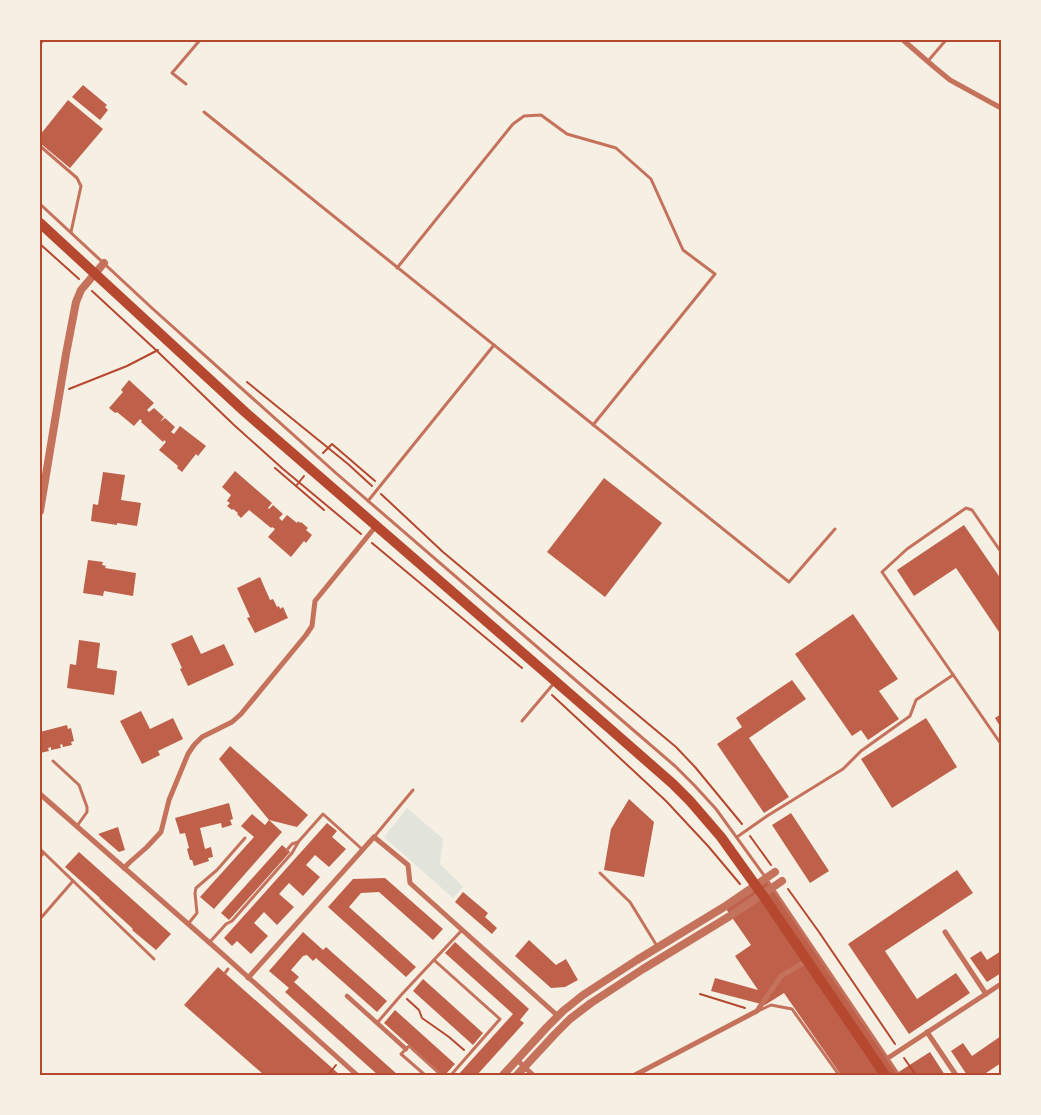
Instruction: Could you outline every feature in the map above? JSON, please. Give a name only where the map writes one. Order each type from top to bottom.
[{"type":"main road","points":[[40,223],[244,412],[673,784],[690,801],[721,837],[756,885],[885,1075]]},
{"type":"street","points":[[903,40],[950,80],[1001,108]]},
{"type":"street","points":[[40,511],[76,302],[84,284],[104,263]]},
{"type":"street","points":[[124,868],[161,832],[170,800],[188,754],[194,745],[202,737],[232,722],[241,714],[306,635],[312,626],[315,600],[376,526]]},
{"type":"street","points":[[40,794],[358,1075]]},
{"type":"street","points":[[248,978],[374,837],[408,865],[410,883],[558,1016]]},
{"type":"street","points":[[504,1075],[547,1026],[583,995],[724,907],[775,872]]},
{"type":"street","points":[[517,1075],[560,1029],[591,1003],[730,916],[782,881]]},
{"type":"street","points":[[945,932],[986,994]]},
{"type":"street","points":[[635,1075],[757,1011],[781,976],[807,961]]},
{"type":"street","points":[[888,1058],[1001,984]]},
{"type":"street","points":[[347,996],[406,1049]]},
{"type":"street","points":[[927,1032],[956,1075]]},
{"type":"street","points":[[517,1060],[533,1075]]},
{"type":"lane","points":[[40,44],[43,40]]},
{"type":"lane","points":[[186,84],[172,72],[200,40]]},
{"type":"lane","points":[[928,62],[946,40]]},
{"type":"lane","points":[[204,112],[789,582],[835,529]]},
{"type":"lane","points":[[397,268],[512,124],[524,116],[541,115],[567,134],[616,148],[651,179],[683,250],[715,274],[593,425]]},
{"type":"lane","points":[[40,146],[77,178],[81,186],[71,232]]},
{"type":"lane","points":[[40,204],[161,316],[368,501],[675,766],[695,786],[716,809],[766,878],[899,1075]]},
{"type":"lane","points":[[368,501],[494,345]]},
{"type":"lane","points":[[1001,552],[972,510],[966,508],[907,548],[882,572],[1001,744]]},
{"type":"lane","points":[[737,838],[766,816],[843,769],[861,751],[910,716],[916,700],[953,675]]},
{"type":"lane","points":[[522,722],[556,682]]},
{"type":"lane","points":[[53,761],[79,785],[87,812],[77,826]]},
{"type":"lane","points":[[374,837],[413,790]]},
{"type":"lane","points":[[209,943],[226,924],[232,921],[292,854],[299,842],[323,814],[363,850]]},
{"type":"lane","points":[[188,924],[197,913],[194,893],[196,888],[217,870],[245,838]]},
{"type":"lane","points":[[287,850],[292,844],[299,842]]},
{"type":"lane","points":[[40,849],[154,959]]},
{"type":"lane","points":[[40,857],[44,853]]},
{"type":"lane","points":[[600,873],[630,902],[658,947]]},
{"type":"lane","points":[[40,920],[73,881]]},
{"type":"lane","points":[[377,1023],[462,929]]},
{"type":"lane","points":[[434,960],[500,1019],[451,1075]]},
{"type":"lane","points":[[225,973],[228,969]]},
{"type":"lane","points":[[757,1011],[771,1005],[792,1009],[839,1075]]},
{"type":"lane","points":[[424,1075],[401,1054],[409,1046],[441,1075]]},
{"type":"path","points":[[40,244],[283,469],[527,672]]},
{"type":"path","points":[[60,393],[127,366],[171,344]]},
{"type":"path","points":[[245,381],[348,464],[443,552],[676,747],[695,767],[746,831],[775,872]]},
{"type":"path","points":[[332,444],[371,477]]},
{"type":"path","points":[[275,468],[324,510]]},
{"type":"path","points":[[548,691],[666,801],[708,846],[746,892]]},
{"type":"path","points":[[782,881],[916,1075]]},
{"type":"path","points":[[402,994],[419,1010],[422,1018],[469,1054]]},
{"type":"path","points":[[700,994],[757,1011]]},
{"type":"path","points":[[328,1075],[341,1060]]},
{"type":"shaded area","points":[[407,808],[443,839],[440,864],[463,887],[453,898],[384,837]]},
{"type":"building","points":[[83,85],[107,105],[105,107],[108,110],[100,120],[72,97]]},
{"type":"building","points":[[68,100],[103,129],[70,168],[40,143],[40,135]]},
{"type":"building","points":[[129,380],[154,403],[147,410],[149,412],[154,408],[164,417],[160,422],[165,418],[175,427],[171,432],[174,434],[180,426],[206,446],[198,456],[196,454],[182,472],[177,468],[178,466],[159,450],[166,442],[164,440],[163,442],[140,419],[134,426],[109,408],[123,392],[121,390]]},
{"type":"building","points":[[235,471],[272,503],[269,509],[273,505],[283,514],[279,518],[282,521],[287,515],[297,523],[298,521],[301,522],[308,528],[306,530],[312,535],[306,543],[304,541],[291,557],[268,537],[275,529],[271,528],[249,510],[241,518],[238,513],[227,506],[230,503],[227,501],[231,495],[222,487]]},
{"type":"building","points":[[103,472],[125,475],[121,500],[141,503],[137,526],[91,521],[93,504],[98,505]]},
{"type":"building","points":[[604,478],[662,523],[605,597],[547,552]]},
{"type":"building","points":[[964,525],[1001,579],[1001,635],[956,568],[914,596],[897,570]]},
{"type":"building","points":[[88,560],[103,562],[102,565],[106,566],[105,568],[136,573],[133,596],[104,591],[103,596],[83,593]]},
{"type":"building","points":[[260,577],[270,600],[273,599],[280,609],[283,607],[288,618],[255,633],[247,618],[250,617],[237,588]]},
{"type":"building","points":[[853,614],[898,679],[879,691],[899,719],[868,740],[861,730],[852,736],[795,654]]},
{"type":"building","points":[[192,635],[201,654],[224,644],[234,665],[188,686],[171,644]]},
{"type":"building","points":[[79,640],[100,643],[97,668],[117,671],[114,695],[67,688],[70,664],[76,665]]},
{"type":"building","points":[[792,680],[806,699],[749,738],[789,797],[764,813],[717,744],[742,727],[736,718]]},
{"type":"building","points":[[141,711],[150,729],[173,718],[183,739],[158,751],[160,755],[142,764],[120,721]]},
{"type":"building","points":[[1001,714],[1001,728],[995,718]]},
{"type":"building","points":[[926,718],[957,767],[892,808],[861,759]]},
{"type":"building","points":[[67,725],[68,729],[71,728],[74,741],[71,742],[72,745],[63,747],[62,744],[60,745],[61,748],[51,750],[51,747],[48,748],[49,751],[40,753],[40,732]]},
{"type":"building","points":[[230,746],[308,815],[297,827],[269,820],[219,759]]},
{"type":"building","points":[[629,799],[654,822],[644,877],[604,870],[611,829]]},
{"type":"building","points":[[229,803],[233,819],[230,820],[232,825],[222,828],[221,823],[200,828],[205,849],[211,847],[213,857],[208,858],[209,861],[194,866],[187,849],[189,848],[185,833],[180,834],[175,818]]},
{"type":"building","points":[[791,813],[829,871],[810,883],[772,825]]},
{"type":"building","points":[[252,814],[265,825],[269,820],[282,832],[214,909],[200,897],[254,837],[241,826]]},
{"type":"building","points":[[327,823],[337,831],[332,837],[346,849],[329,867],[315,855],[306,865],[320,877],[303,896],[289,883],[279,894],[294,907],[277,925],[264,912],[254,923],[268,936],[251,954],[237,941],[232,946],[224,938]]},
{"type":"building","points":[[118,827],[125,850],[119,852],[98,834]]},
{"type":"building","points":[[282,845],[290,852],[229,920],[221,913]]},
{"type":"building","points":[[79,852],[171,934],[156,950],[65,867]]},
{"type":"building","points":[[957,870],[973,893],[885,951],[917,999],[956,973],[970,993],[909,1034],[848,944]]},
{"type":"building","points":[[765,877],[897,1073],[930,1052],[945,1075],[841,1075],[784,993],[765,1005],[711,991],[715,978],[758,990],[735,956],[751,945],[724,906]]},
{"type":"building","points":[[385,878],[443,929],[433,940],[379,892],[361,893],[349,907],[416,967],[406,977],[328,907],[353,879]]},
{"type":"building","points":[[463,892],[488,913],[485,917],[497,928],[492,934],[455,902]]},
{"type":"building","points":[[303,932],[323,950],[326,947],[387,1001],[377,1012],[316,958],[313,961],[307,955],[303,956],[291,970],[299,977],[294,982],[398,1075],[378,1075],[285,992],[289,988],[269,971]]},
{"type":"building","points":[[529,940],[556,965],[566,959],[578,980],[565,987],[551,988],[515,956]]},
{"type":"building","points":[[455,942],[529,1009],[520,1020],[524,1023],[477,1075],[458,1075],[513,1014],[445,953]]},
{"type":"building","points":[[981,951],[987,960],[1001,951],[1001,973],[987,982],[970,958]]},
{"type":"building","points":[[218,967],[340,1075],[264,1075],[184,1005]]},
{"type":"building","points":[[423,979],[483,1033],[473,1045],[413,991]]},
{"type":"building","points":[[395,1010],[455,1064],[445,1075],[442,1075],[384,1023]]},
{"type":"building","points":[[1001,1036],[1001,1063],[983,1075],[967,1075],[951,1051],[963,1043],[972,1056]]}]
